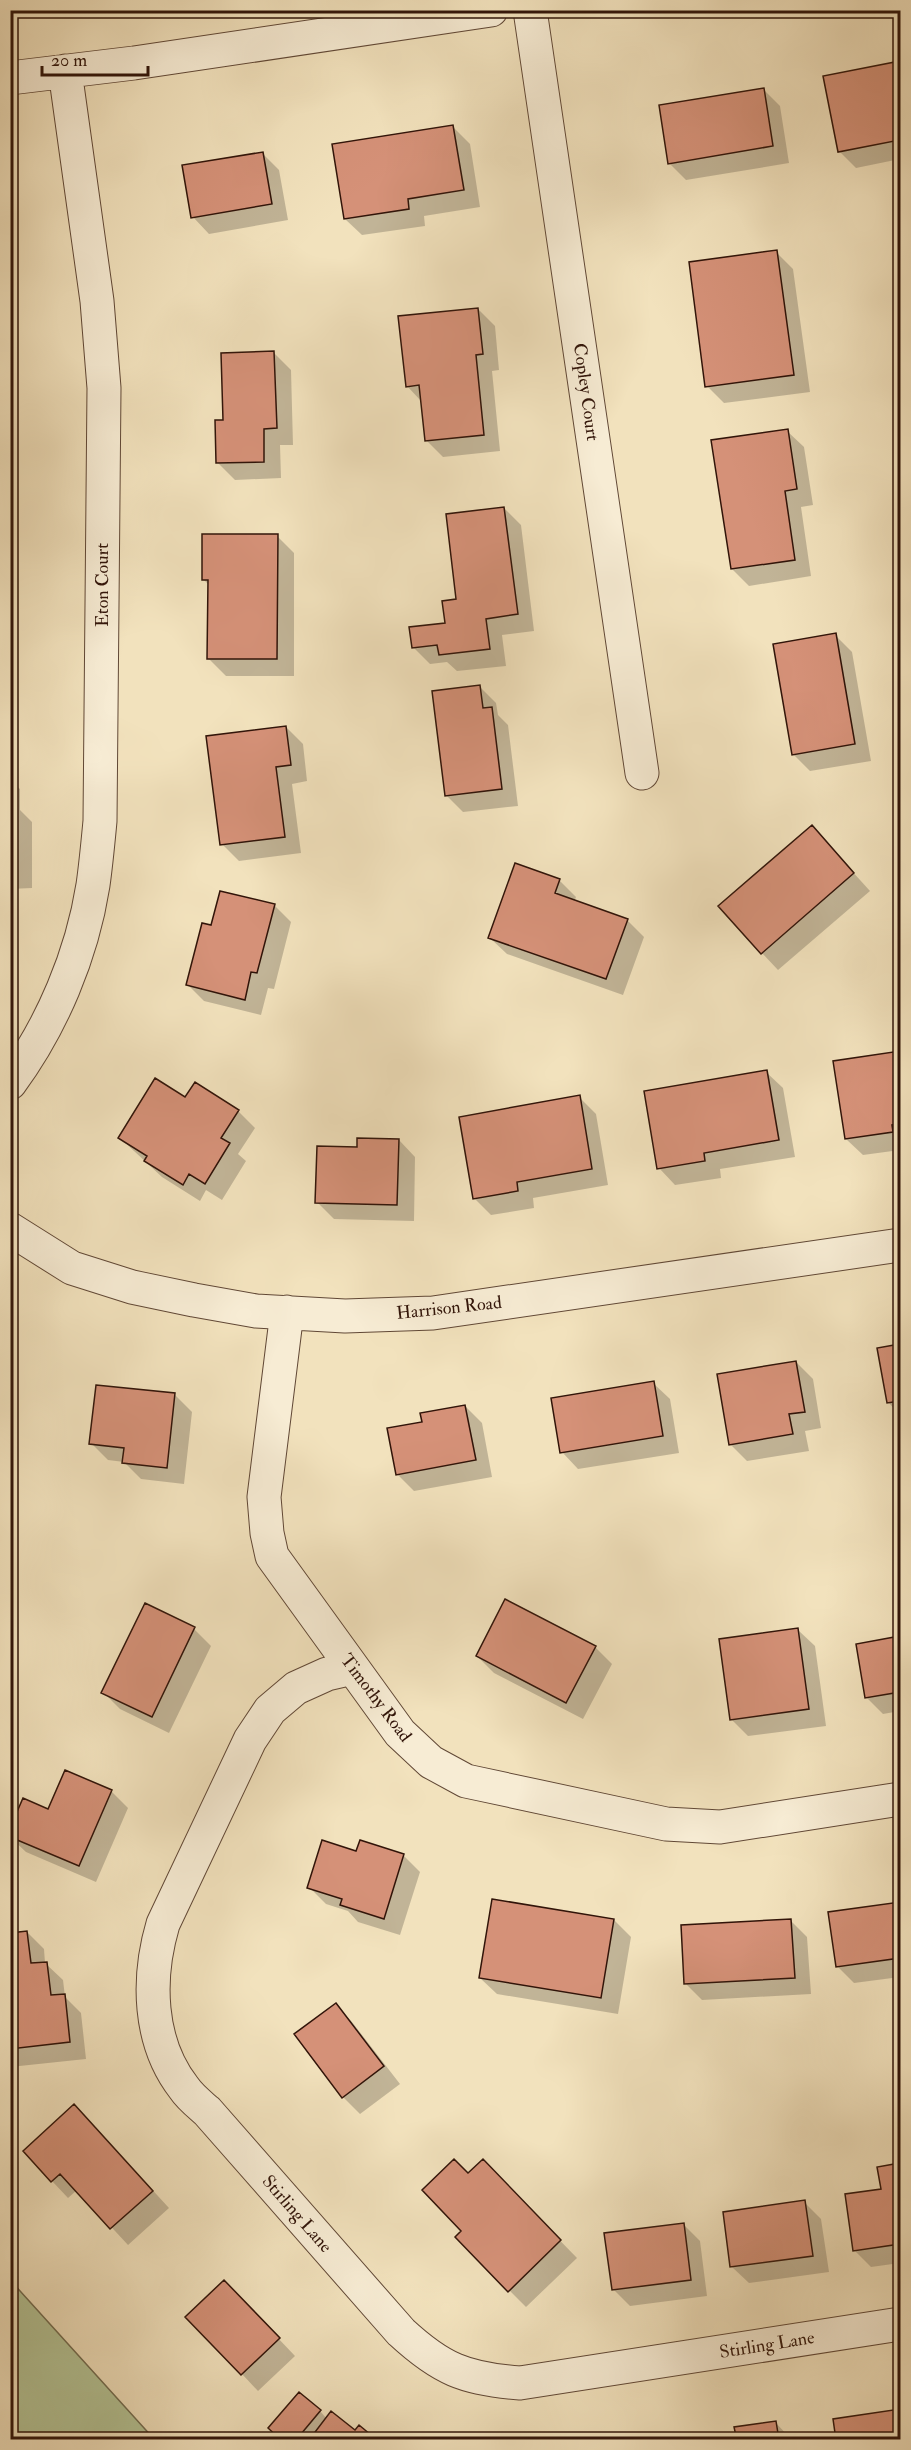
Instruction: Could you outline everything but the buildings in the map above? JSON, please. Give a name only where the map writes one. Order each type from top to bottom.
[{"type":"street","points":[[10,78],[491,10]]},
{"type":"street","name":"Copley Court","points":[[530,10],[642,773]]},
{"type":"street","name":"Eton Court","points":[[10,1083],[25,1063],[54,1009],[77,950],[92,887],[100,821],[104,388],[97,301],[65,71]]},
{"type":"street","name":"Harrison Road","points":[[10,1228],[72,1268],[132,1287],[256,1311],[345,1316],[433,1313],[900,1245]]},
{"type":"street","name":"Timothy Road","points":[[287,1312],[264,1497],[267,1533],[272,1556],[400,1734],[431,1762],[466,1782],[666,1824],[720,1827],[900,1799]]},
{"type":"street","name":"Stirling Lane","points":[[353,1668],[327,1674],[296,1688],[270,1710],[250,1740],[163,1924],[156,1948],[152,1986],[155,2023],[166,2058],[184,2088],[207,2111],[401,2332],[420,2349],[451,2369],[485,2380],[520,2383],[900,2325]]},
{"type":"green space","points":[[11,2281],[154,2439],[11,2439]]}]
